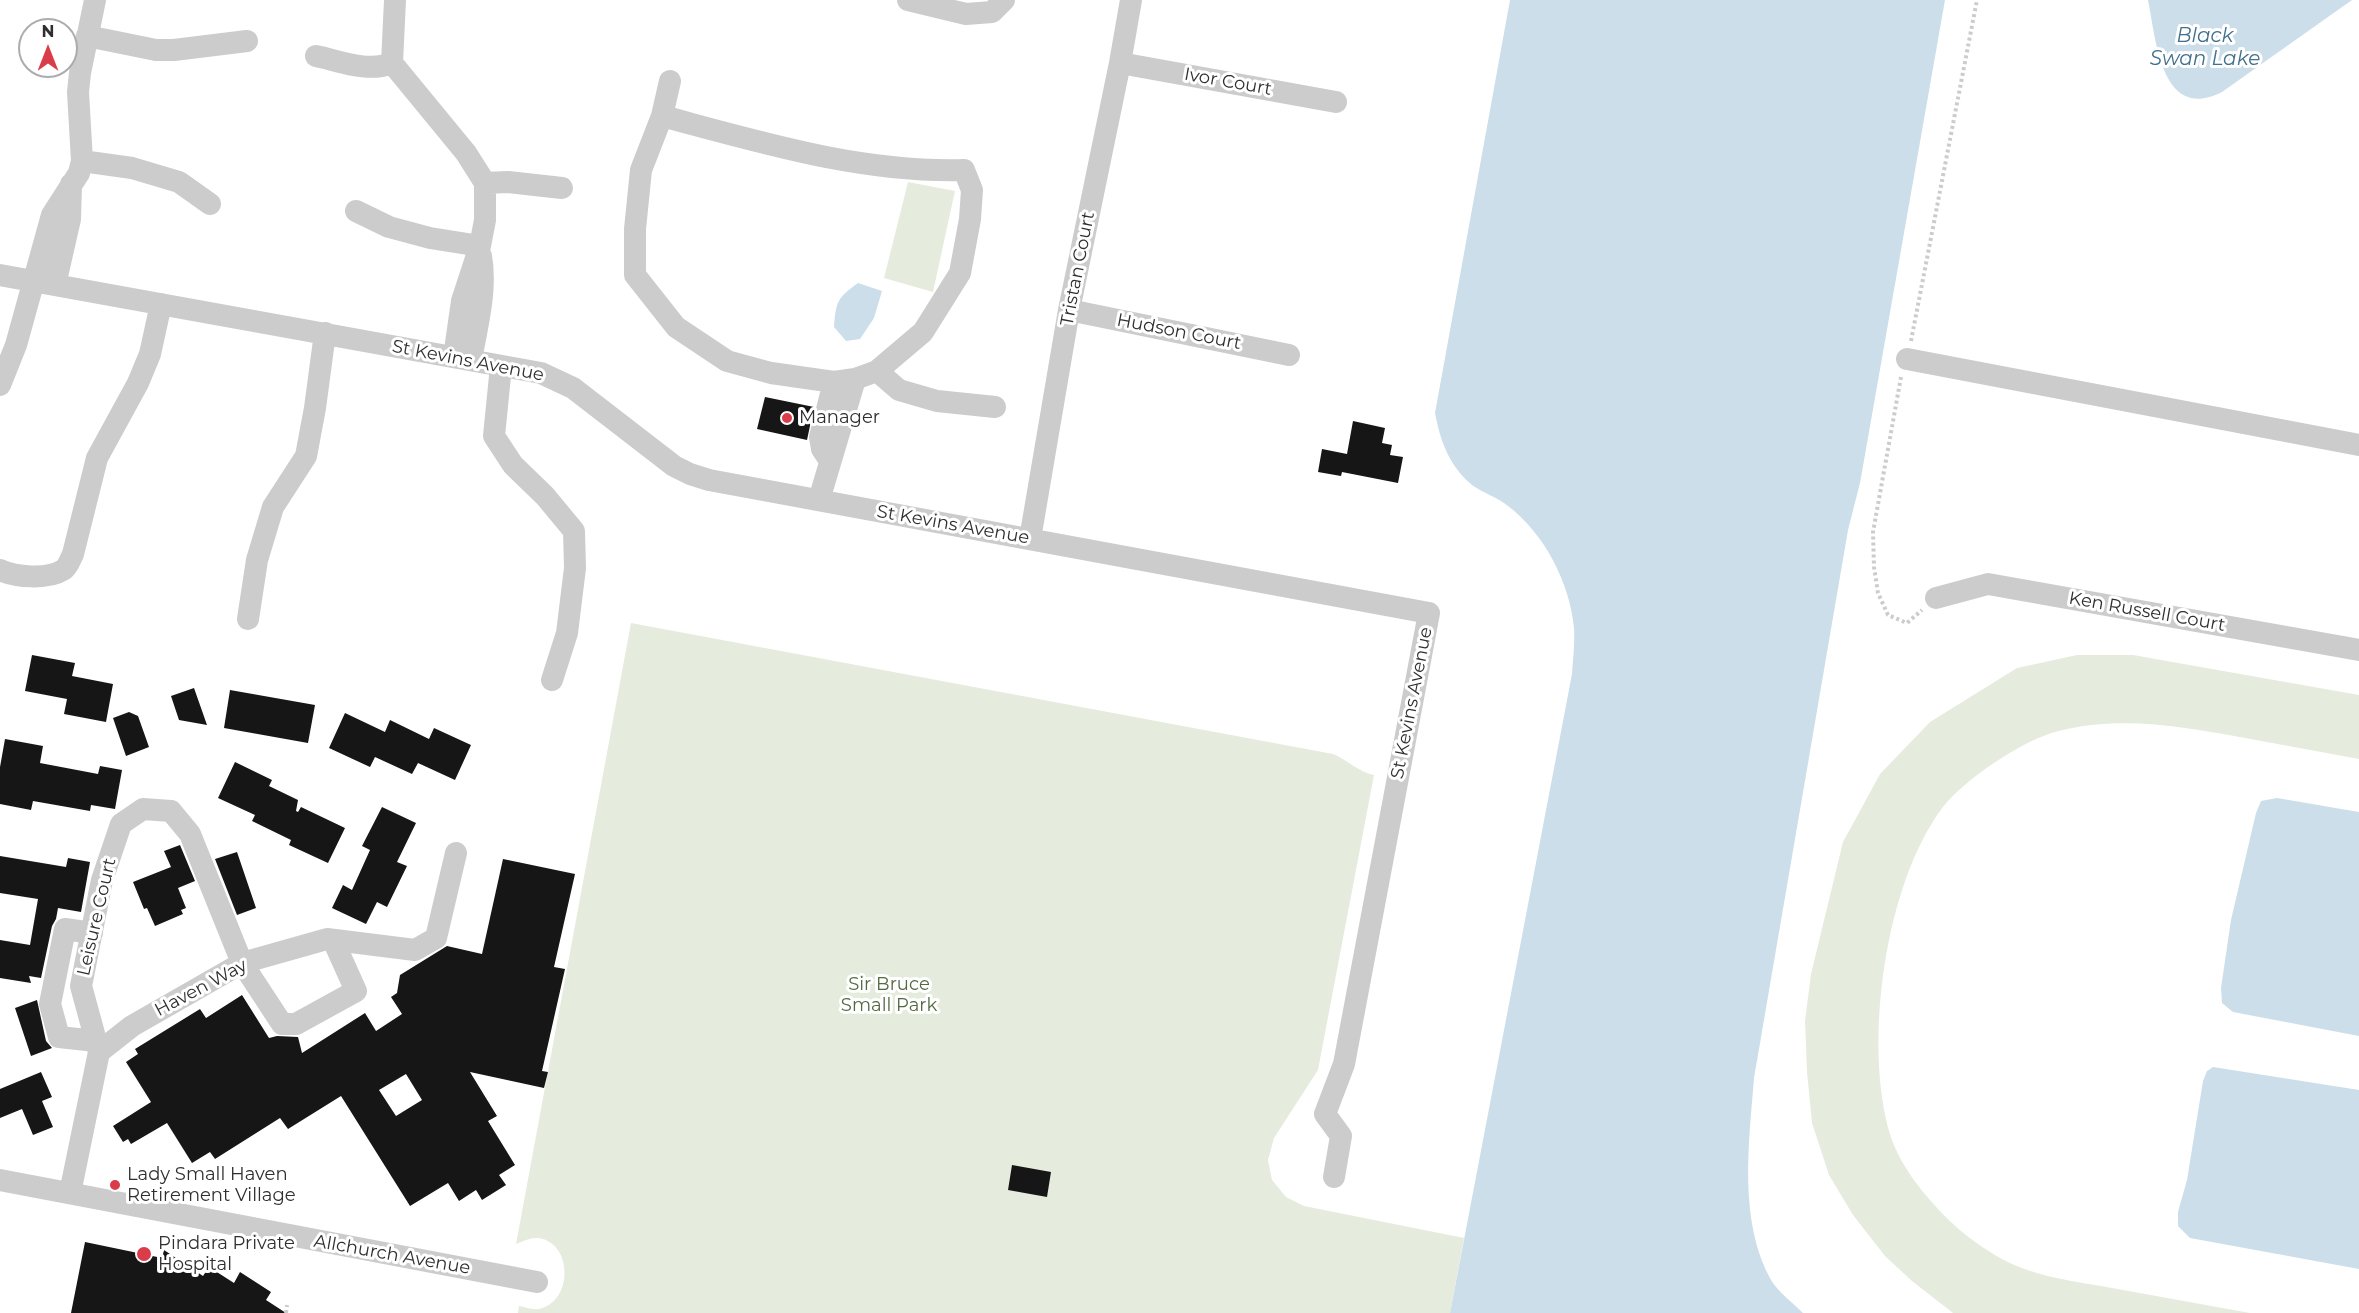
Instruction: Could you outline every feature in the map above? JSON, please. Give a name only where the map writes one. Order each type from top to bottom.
[{"type":"street","points":[[0,385],[45,283],[70,219],[71,184],[79,173],[82,161],[78,92],[94,0]]},
{"type":"street","points":[[395,0],[392,63],[466,153],[485,183],[485,220],[480,246],[483,269],[482,295],[463,358]]},
{"type":"street","points":[[908,0],[966,14],[992,12],[1004,0]]},
{"type":"street","name":"Tristan Court","points":[[1030,539],[1069,310],[1131,0]]},
{"type":"street","points":[[87,36],[156,50],[247,41]]},
{"type":"street","points":[[316,56],[368,68],[383,67],[392,63]]},
{"type":"street","name":"Ivor Court","points":[[1120,63],[1336,102]]},
{"type":"street","points":[[662,116],[778,147],[875,165],[944,171],[964,170],[972,190],[970,219],[960,273],[923,332],[877,371],[844,381],[771,373],[727,361],[676,327],[635,275],[635,229],[641,170],[662,116],[670,81]]},
{"type":"street","points":[[82,161],[132,168],[179,182],[210,204]]},
{"type":"street","points":[[485,183],[508,182],[562,188]]},
{"type":"street","points":[[356,211],[389,227],[430,238],[480,246]]},
{"type":"street","name":"St Kevins Avenue","points":[[0,275],[541,373],[573,388],[660,455],[690,474],[709,480],[1429,613],[1344,1064],[1325,1114],[1341,1136],[1334,1177]]},
{"type":"street","points":[[0,570],[6,573],[42,576],[62,571],[68,566],[97,459],[138,383],[150,354],[161,304]]},
{"type":"street","name":"Hudson Court","points":[[1069,310],[1289,354]]},
{"type":"street","points":[[248,619],[257,560],[273,507],[306,456],[325,333]]},
{"type":"street","points":[[1907,359],[2359,445]]},
{"type":"street","points":[[501,366],[494,436],[513,465],[545,496],[574,531],[575,568],[567,633],[552,680]]},
{"type":"street","points":[[877,371],[899,390],[937,401],[995,407]]},
{"type":"street","points":[[819,500],[830,461],[844,381]]},
{"type":"street","name":"Ken Russell Court","points":[[1936,598],[1988,584],[2359,650]]},
{"type":"street","name":"Leisure Court","points":[[98,1047],[81,986],[102,880],[121,824],[143,809],[171,811],[190,834],[242,963],[282,1024],[296,1024],[356,991],[333,940]]},
{"type":"street","name":"Haven Way","points":[[98,1047],[242,963],[327,939],[415,950],[436,938],[456,854]]},
{"type":"street","points":[[69,1193],[98,1047],[59,1037],[50,1005],[65,929],[92,933]]},
{"type":"street","name":"Allchurch Avenue","points":[[0,1180],[537,1282]]},
{"type":"path","points":[[1936,598],[1907,623],[1888,615],[1878,593],[1874,567],[1873,532],[1900,378],[1907,359],[1977,0]]},
{"type":"path","points":[[286,1313],[288,1305]]},
{"type":"green space","points":[[908,182],[955,191],[933,292],[884,278]]},
{"type":"green space","name":"Sir Bruce Small Park","points":[[631,623],[1333,754],[1374,775],[1318,1070],[1274,1138],[1268,1160],[1272,1180],[1286,1197],[1304,1206],[1464,1238],[1450,1313],[518,1313],[519,1306],[538,1309],[549,1305],[557,1297],[564,1276],[564,1264],[560,1253],[553,1245],[536,1238],[516,1244]]},
{"type":"green space","points":[[2077,655],[2133,655],[2359,695],[2359,759],[2176,727],[2129,723],[2105,724],[2082,726],[2045,735],[2013,751],[1965,784],[1943,807],[1923,839],[1906,877],[1894,920],[1885,965],[1880,1011],[1879,1055],[1882,1097],[1890,1134],[1907,1170],[1943,1214],[1973,1240],[2012,1264],[2061,1279],[2250,1313],[1953,1313],[1912,1281],[1885,1256],[1853,1215],[1829,1175],[1812,1123],[1805,1021],[1811,974],[1843,842],[1880,774],[1930,722],[2017,668]]},
{"type":"water","points":[[1510,0],[1945,0],[1860,483],[1848,530],[1754,1078],[1748,1181],[1754,1233],[1771,1280],[1803,1313],[1450,1313],[1572,674],[1574,645],[1574,628],[1567,594],[1553,560],[1533,530],[1521,517],[1504,503],[1472,485],[1457,470],[1443,443],[1435,413]]},
{"type":"water","name":"Black Swan Lake","points":[[2148,0],[2352,0],[2222,92],[2202,99],[2186,96],[2174,87],[2165,72],[2154,35]]},
{"type":"water","points":[[858,283],[882,291],[874,318],[860,339],[846,341],[834,327],[836,312],[842,297]]},
{"type":"water","points":[[2277,798],[2359,812],[2359,1036],[2233,1012],[2222,1003],[2221,988],[2231,920],[2256,813],[2261,801]]},
{"type":"water","points":[[2213,1067],[2359,1090],[2359,1269],[2190,1238],[2178,1226],[2178,1212],[2187,1180],[2203,1081],[2207,1071]]},
{"type":"building","name":"Manager","points":[[765,397],[814,407],[807,440],[757,429]]},
{"type":"building","points":[[1353,421],[1385,428],[1382,443],[1392,445],[1390,455],[1403,457],[1398,483],[1342,472],[1341,476],[1318,472],[1322,449],[1347,454]]},
{"type":"building","points":[[32,655],[75,663],[72,676],[113,684],[106,722],[64,714],[67,699],[25,691]]},
{"type":"building","points":[[194,688],[207,725],[179,720],[171,696]]},
{"type":"building","points":[[230,690],[315,705],[308,743],[224,728]]},
{"type":"building","points":[[129,712],[138,716],[149,747],[126,756],[113,718]]},
{"type":"building","points":[[345,713],[385,732],[390,720],[429,739],[434,728],[471,745],[455,780],[418,763],[412,774],[375,757],[370,767],[329,748]]},
{"type":"building","points":[[5,739],[43,746],[40,763],[98,774],[100,766],[122,770],[115,809],[91,805],[90,811],[33,801],[31,810],[0,804],[0,767]]},
{"type":"building","points":[[235,762],[272,780],[269,786],[298,800],[296,811],[298,812],[301,807],[345,828],[328,863],[289,845],[291,840],[252,821],[255,815],[218,798]]},
{"type":"building","points":[[382,807],[416,823],[397,862],[407,866],[387,907],[377,902],[366,924],[332,908],[343,885],[352,890],[370,850],[362,846]]},
{"type":"building","points":[[180,845],[195,881],[178,888],[186,908],[181,910],[183,914],[155,926],[147,908],[144,909],[133,882],[171,867],[164,851]]},
{"type":"building","points":[[237,852],[256,908],[237,915],[215,859]]},
{"type":"building","points":[[0,856],[66,867],[68,858],[90,862],[81,912],[58,908],[41,978],[29,976],[31,983],[0,978],[0,940],[30,945],[38,899],[0,893]]},
{"type":"building","points":[[503,859],[575,874],[554,967],[565,969],[542,1071],[548,1072],[544,1088],[470,1072],[497,1116],[488,1121],[515,1165],[499,1175],[506,1185],[482,1200],[476,1190],[459,1201],[448,1183],[410,1206],[341,1096],[288,1129],[280,1118],[215,1159],[210,1152],[192,1163],[167,1123],[131,1144],[128,1139],[123,1142],[113,1126],[151,1102],[126,1062],[138,1054],[135,1049],[200,1009],[206,1018],[242,995],[269,1038],[298,1037],[302,1053],[365,1013],[376,1031],[402,1014],[391,997],[397,993],[400,975],[447,946],[482,954]],"holes":[[[406,1074],[422,1100],[396,1116],[379,1090]]]},
{"type":"building","points":[[37,1000],[46,1041],[52,1048],[31,1056],[15,1008]]},
{"type":"building","points":[[41,1072],[52,1097],[42,1101],[53,1127],[33,1135],[22,1109],[0,1118],[0,1089]]},
{"type":"building","points":[[1012,1165],[1051,1172],[1047,1197],[1008,1190]]},
{"type":"building","points":[[85,1242],[162,1258],[164,1250],[203,1276],[209,1267],[234,1283],[240,1272],[271,1292],[266,1300],[286,1313],[71,1313]]},
{"type":"place","name":"Manager","points":[[787,418]]},
{"type":"place","name":"Lady Small Haven Retirement Village","points":[[115,1185]]},
{"type":"place","name":"Pindara Private Hospital","points":[[144,1254]]}]
